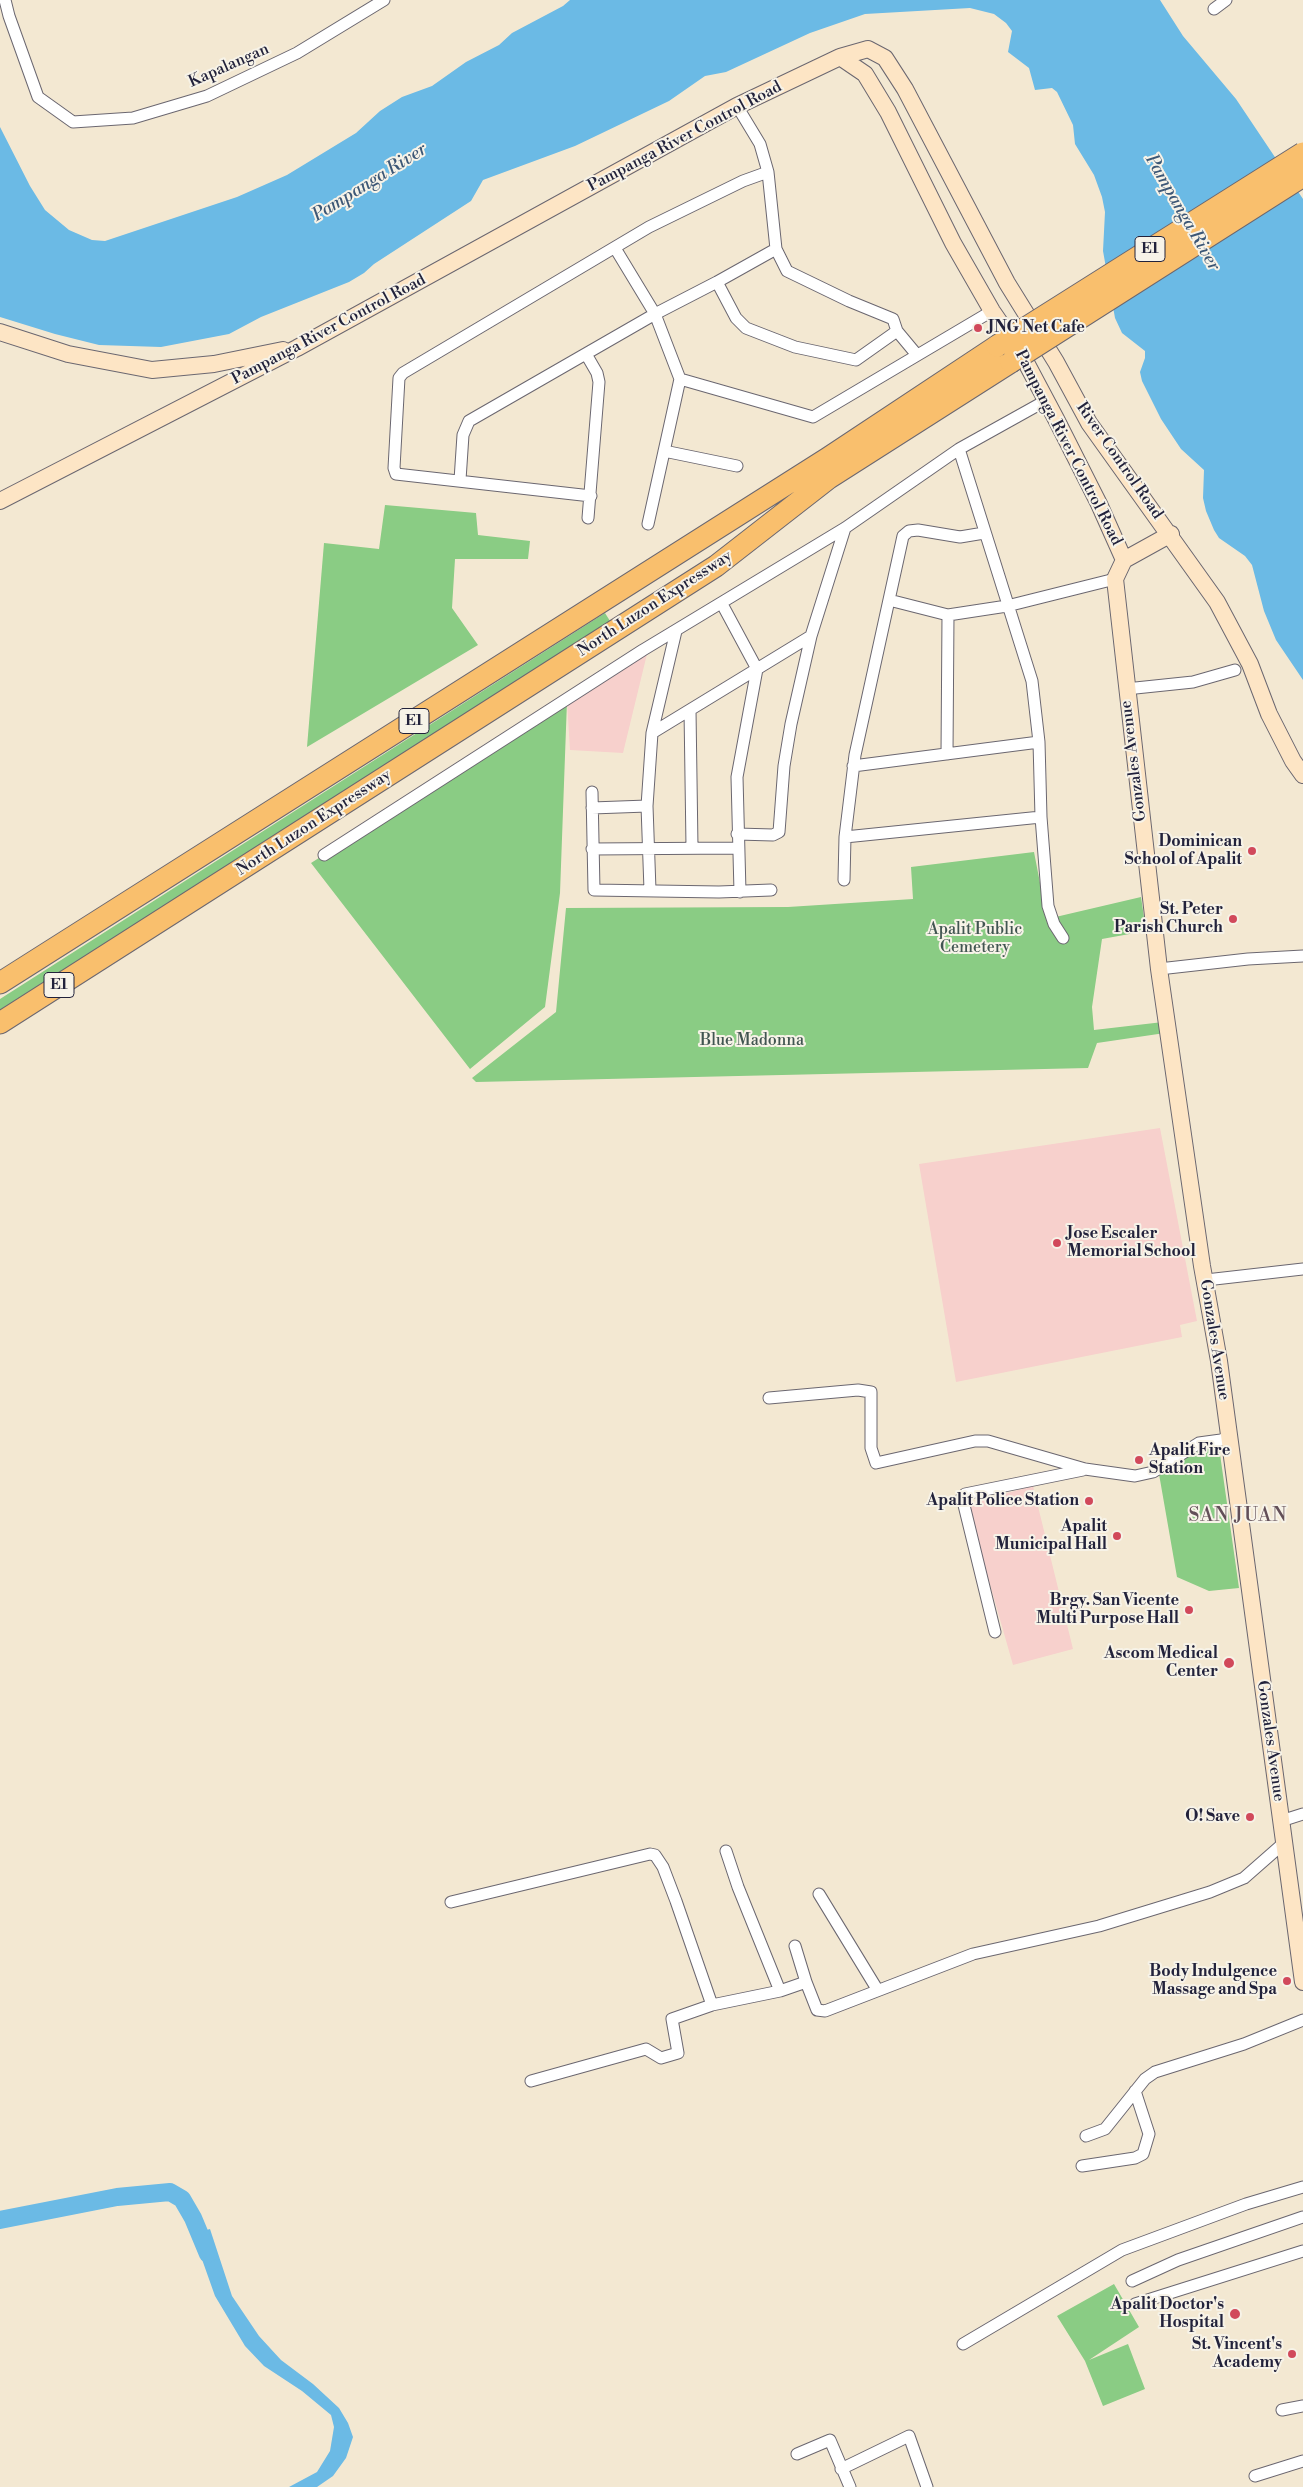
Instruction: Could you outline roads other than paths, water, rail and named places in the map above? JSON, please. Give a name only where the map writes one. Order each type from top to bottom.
[{"type":"highway","name":"North Luzon Expressway","points":[[0,983],[828,458],[997,346],[1303,153]]},
{"type":"highway","name":"North Luzon Expressway","points":[[0,1023],[716,566],[829,478],[1303,176]]},
{"type":"main road","name":"River Control Road","points":[[840,58],[868,49],[885,58],[905,89],[1007,282],[1056,362],[1089,423],[1171,534],[1217,602],[1250,664],[1273,722],[1293,761],[1303,775]]},
{"type":"main road","name":"Pampanga River Control Road","points":[[0,501],[297,348],[737,106],[840,58],[865,74],[874,87],[953,243],[992,311],[1021,353],[1047,400],[1100,504],[1124,560],[1115,579]]},
{"type":"main road","points":[[0,332],[68,354],[152,370],[214,364],[297,348]]},
{"type":"main road","points":[[1124,560],[1171,534]]},
{"type":"main road","name":"Gonzales Avenue","points":[[1115,579],[1146,857],[1156,925],[1159,969],[1229,1437],[1303,1982]]},
{"type":"street","name":"Kapalangan","points":[[5,0],[8,16],[38,97],[73,122],[133,118],[207,96],[297,53],[384,0]]},
{"type":"street","points":[[1214,9],[1226,0]]},
{"type":"street","points":[[737,106],[760,144],[768,172],[776,249],[790,273],[893,319],[897,331],[917,355]]},
{"type":"street","points":[[591,496],[395,472],[399,378],[403,373],[649,227],[743,181],[768,172]]},
{"type":"street","points":[[615,248],[655,314],[680,380],[648,524]]},
{"type":"street","points":[[460,480],[463,435],[468,421],[655,314],[776,249]]},
{"type":"street","points":[[717,282],[736,318],[746,328],[795,347],[856,360],[897,331]]},
{"type":"street","points":[[680,380],[812,417],[992,311]]},
{"type":"street","points":[[586,354],[597,373],[599,382],[588,518]]},
{"type":"street","points":[[324,855],[676,631],[846,528],[959,449],[1047,400]]},
{"type":"street","points":[[959,449],[1032,681],[1039,742],[1041,816],[1048,906],[1054,924],[1064,938]]},
{"type":"street","points":[[664,451],[737,466]]},
{"type":"street","points":[[737,834],[773,835],[779,832],[784,766],[811,636],[846,528]]},
{"type":"street","points":[[844,880],[845,837],[853,766],[903,536],[909,531],[960,537],[984,532]]},
{"type":"street","points":[[889,600],[948,616],[1007,606],[1115,579]]},
{"type":"street","points":[[722,604],[757,668],[737,777],[737,848],[740,892]]},
{"type":"street","points":[[947,754],[948,616]]},
{"type":"street","points":[[650,890],[647,806],[652,733],[676,631]]},
{"type":"street","points":[[652,733],[811,636]]},
{"type":"street","points":[[1126,688],[1193,682],[1234,670]]},
{"type":"street","points":[[690,710],[692,848]]},
{"type":"street","points":[[853,766],[1039,742]]},
{"type":"street","points":[[592,792],[594,890],[740,892],[771,890]]},
{"type":"street","points":[[592,808],[647,806]]},
{"type":"street","points":[[845,837],[1041,816]]},
{"type":"street","points":[[592,849],[737,848]]},
{"type":"street","points":[[1159,969],[1248,959],[1303,956]]},
{"type":"street","points":[[1206,1280],[1303,1269]]},
{"type":"street","points":[[769,1398],[858,1390],[871,1392],[871,1448],[876,1463],[976,1441],[988,1441],[1085,1470],[1135,1476],[1153,1472],[1199,1443],[1229,1437]]},
{"type":"street","points":[[996,1632],[962,1497],[965,1494],[1085,1470]]},
{"type":"street","points":[[1281,1821],[1303,1814]]},
{"type":"street","points":[[795,1946],[817,2010],[825,2011],[877,1989],[973,1954],[1099,1926],[1210,1892],[1244,1878],[1285,1842]]},
{"type":"street","points":[[726,1851],[738,1887],[780,1991]]},
{"type":"street","points":[[451,1902],[655,1854],[663,1867],[676,1901],[712,2005]]},
{"type":"street","points":[[819,1894],[877,1989]]},
{"type":"street","points":[[531,2081],[646,2049],[659,2058],[678,2053],[672,2019],[712,2005],[780,1991],[806,1982]]},
{"type":"street","points":[[1086,2136],[1105,2129],[1145,2078],[1155,2072],[1244,2044],[1303,2020]]},
{"type":"street","points":[[1082,2166],[1135,2158],[1143,2154],[1149,2134],[1135,2091]]},
{"type":"street","points":[[963,2344],[1128,2247],[1246,2204],[1303,2187]]},
{"type":"street","points":[[1132,2281],[1178,2260],[1303,2217]]},
{"type":"street","points":[[1135,2304],[1303,2251]]},
{"type":"street","points":[[1282,2410],[1303,2406]]},
{"type":"street","points":[[841,2469],[909,2436],[927,2487]]},
{"type":"street","points":[[797,2454],[830,2440],[850,2487]]},
{"type":"street","points":[[1255,2476],[1303,2461]]},
{"type":"water","name":"Pampanga River","points":[[570,0],[1160,0],[1183,36],[1236,99],[1303,199],[1303,680],[1276,640],[1264,611],[1252,565],[1245,556],[1219,538],[1214,530],[1203,498],[1204,470],[1181,449],[1161,419],[1142,381],[1140,372],[1145,358],[1145,351],[1122,333],[1115,318],[1103,251],[1105,212],[1102,197],[1094,175],[1075,144],[1073,125],[1057,92],[1052,88],[1035,90],[1029,68],[1008,52],[1012,31],[1006,23],[994,14],[970,8],[865,14],[810,33],[726,72],[705,76],[669,101],[575,146],[483,180],[471,201],[374,264],[364,273],[349,282],[261,317],[229,334],[161,347],[99,345],[0,317],[0,127],[30,186],[45,210],[69,230],[92,240],[105,241],[237,197],[287,175],[356,133],[380,111],[402,97],[432,86],[466,62],[499,45],[512,33],[563,6]]},
{"type":"water","points":[[210,2229],[232,2296],[259,2336],[281,2360],[313,2384],[339,2408],[348,2423],[353,2437],[346,2458],[333,2476],[317,2487],[289,2487],[317,2472],[330,2451],[334,2427],[331,2415],[302,2391],[264,2366],[245,2346],[215,2296],[193,2234]]},
{"type":"waterway","points":[[0,2220],[117,2197],[170,2192],[182,2199],[193,2218],[208,2254]]},
{"type":"place","name":"JNG Net Cafe","points":[[978,328]]},
{"type":"place","name":"Dominican School of Apalit","points":[[1252,851]]},
{"type":"place","name":"St. Peter Parish Church","points":[[1233,919]]},
{"type":"place","name":"Jose Escaler Memorial School","points":[[1057,1243]]},
{"type":"place","name":"Apalit Fire Station","points":[[1139,1460]]},
{"type":"place","name":"Apalit Police Station","points":[[1089,1501]]},
{"type":"place","name":"Apalit Municipal Hall","points":[[1117,1536]]},
{"type":"place","name":"Brgy. San Vicente Multi Purpose Hall","points":[[1189,1610]]},
{"type":"place","name":"Ascom Medical Center","points":[[1229,1663]]},
{"type":"place","name":"O! Save","points":[[1250,1817]]},
{"type":"place","name":"Body Indulgence Massage and Spa","points":[[1287,1981]]},
{"type":"place","name":"Apalit Doctor's Hospital","points":[[1235,2314]]},
{"type":"place","name":"St. Vincent's Academy","points":[[1292,2354]]},
{"type":"district","name":"SAN JUAN","points":[[1238,1516]]},
{"type":"park label","name":"Apalit Public Cemetery","points":[[975,939]]},
{"type":"park label","name":"Blue Madonna","points":[[752,1041]]}]
